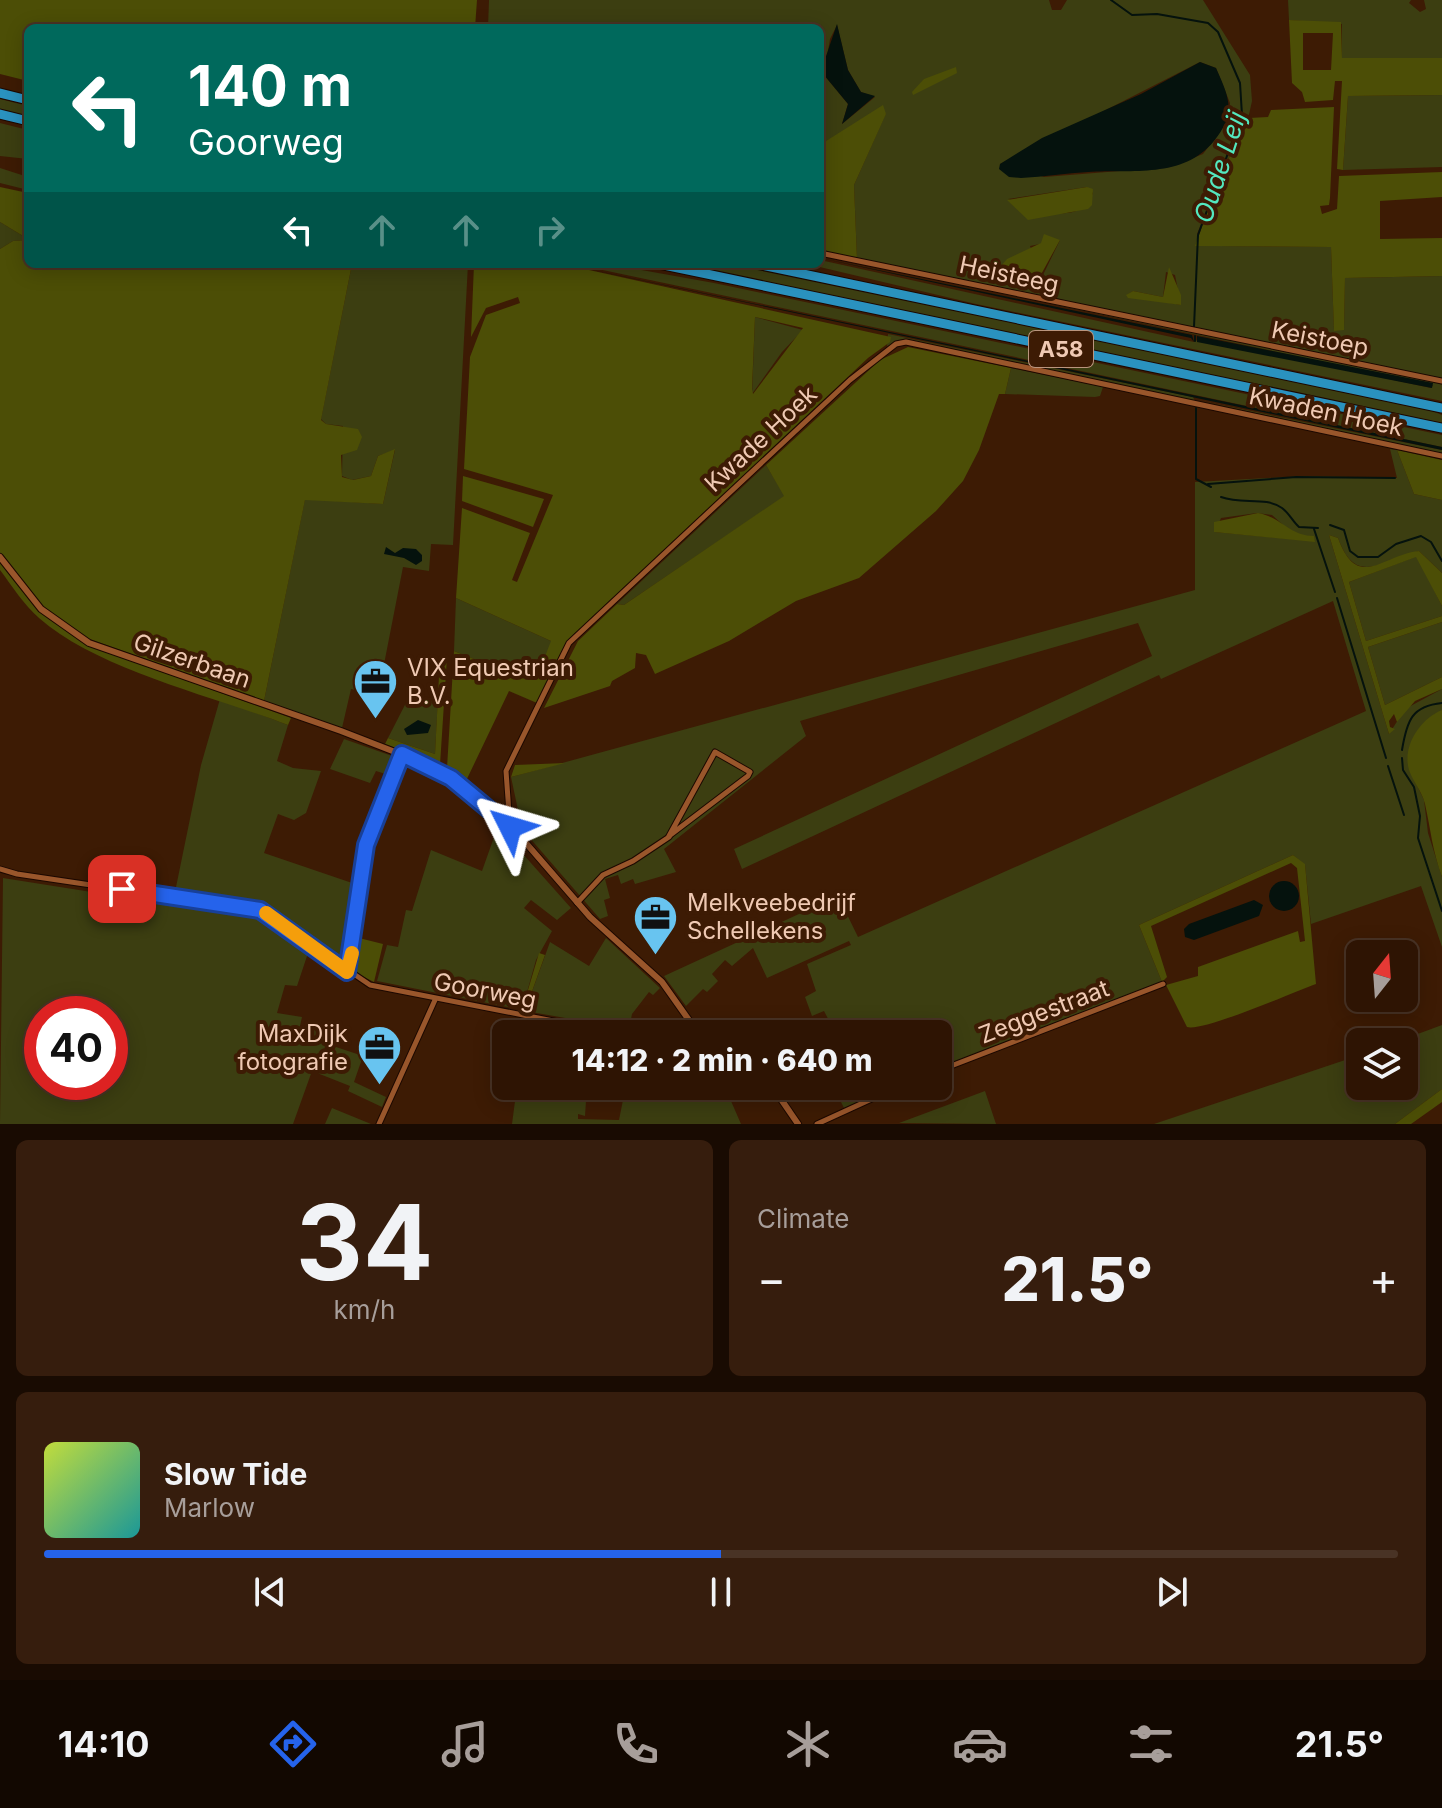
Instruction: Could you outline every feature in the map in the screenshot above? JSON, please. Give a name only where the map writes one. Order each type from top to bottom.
[{"type":"highway","points":[[0,93],[24,99]]},
{"type":"highway","points":[[0,114],[24,120]]},
{"type":"highway","name":"A58","points":[[678,268],[1442,428]]},
{"type":"highway","name":"A58","points":[[775,268],[1442,408]]},
{"type":"street","name":"Heisteeg","points":[[824,254],[1192,332]]},
{"type":"street","name":"Keistoep","points":[[1192,332],[1442,381]]},
{"type":"street","name":"Kwade Hoek","points":[[510,827],[506,771],[569,643],[850,380],[896,344],[906,342],[1203,405]]},
{"type":"street","name":"Kwaden Hoek","points":[[1203,405],[1442,456]]},
{"type":"street","name":"Gilzerbaan","points":[[0,557],[44,611],[89,643],[402,754],[451,778],[510,827],[577,903],[664,984],[689,1020]]},
{"type":"street","points":[[577,903],[603,875],[633,861],[669,836],[750,772],[715,752],[669,836]]},
{"type":"street","points":[[347,972],[366,845],[402,754]]},
{"type":"street","name":"Goorweg","points":[[0,869],[11,874],[260,910],[370,985],[544,1020]]},
{"type":"street","name":"Zeggestraat","points":[[952,1066],[1163,984]]},
{"type":"street","points":[[379,1124],[435,1000]]},
{"type":"street","points":[[782,1100],[798,1124]]},
{"type":"street","points":[[817,1124],[869,1100]]},
{"type":"shaded area","points":[[0,0],[477,0],[475,24],[24,24],[24,80],[0,74]]},
{"type":"shaded area","points":[[489,0],[1049,0],[1052,10],[1061,10],[1067,0],[1203,0],[1250,75],[1252,101],[1248,119],[1197,234],[1218,246],[1331,247],[1334,330],[1344,328],[1345,278],[1442,276],[1442,378],[1335,359],[857,259],[854,185],[886,113],[824,143],[824,75],[824,24],[488,24]],"holes":[[[837,25],[848,70],[861,92],[875,97],[842,124],[848,104],[824,75],[830,39]],[[1200,62],[1216,68],[1230,103],[1228,121],[1203,154],[1170,167],[1044,177],[1000,164]],[[1087,187],[1093,193],[1086,204],[1067,213],[1042,211],[1008,199]],[[1060,240],[1043,275],[1030,246]],[[1166,272],[1175,275],[1181,305],[1127,295],[1133,291],[1163,297]]]},
{"type":"shaded area","points":[[1288,0],[1411,0],[1409,3],[1420,12],[1426,9],[1424,0],[1442,0],[1442,58],[1342,58],[1342,24],[1289,20]]},
{"type":"shaded area","points":[[1289,20],[1341,22],[1342,58],[1442,58],[1442,95],[1348,96],[1343,170],[1337,169],[1342,81],[1335,81],[1333,100],[1305,102],[1302,92],[1292,83]],"holes":[[[1303,33],[1333,33],[1331,70],[1303,70]]]},
{"type":"shaded area","points":[[837,24],[848,70],[861,92],[875,96],[842,124],[848,104],[824,75],[824,62]]},
{"type":"shaded area","points":[[1200,62],[1216,68],[1225,89],[1228,114],[1214,141],[1187,161],[1156,170],[1021,178],[1009,177],[999,169],[1000,164],[1042,138],[1141,94]]},
{"type":"shaded area","points":[[956,67],[957,73],[913,95],[912,92],[924,79]]},
{"type":"shaded area","points":[[1442,95],[1442,167],[1343,170],[1348,96]]},
{"type":"shaded area","points":[[0,99],[24,105],[24,116],[0,110]]},
{"type":"shaded area","points":[[883,105],[886,114],[854,185],[857,259],[824,251],[824,142]]},
{"type":"shaded area","points":[[1334,107],[1330,198],[1329,205],[1320,206],[1322,214],[1337,209],[1339,176],[1442,172],[1442,197],[1380,201],[1380,239],[1442,238],[1442,276],[1345,278],[1344,330],[1334,331],[1331,247],[1195,246],[1222,172],[1249,118],[1268,117],[1271,110]]},
{"type":"shaded area","points":[[0,123],[24,129],[24,159],[0,156]]},
{"type":"shaded area","points":[[0,168],[24,176],[24,189],[0,183]]},
{"type":"shaded area","points":[[0,187],[24,192],[24,237],[0,222]]},
{"type":"shaded area","points":[[1087,187],[1093,189],[1092,205],[1088,209],[1028,220],[1007,200]]},
{"type":"shaded area","points":[[0,222],[24,237],[24,240],[13,241],[0,249]]},
{"type":"shaded area","points":[[1044,234],[1060,240],[1038,280],[1004,273],[1001,266],[1007,259],[1041,243]]},
{"type":"shaded area","points":[[24,240],[24,268],[351,268],[321,420],[326,424],[358,429],[362,437],[357,450],[341,455],[342,477],[353,480],[371,476],[378,456],[395,449],[383,504],[305,500],[264,701],[84,637],[41,605],[0,553],[0,249],[13,241]]},
{"type":"shaded area","points":[[824,256],[1442,383],[1442,401],[976,304],[824,268],[824,261],[1194,342],[1199,339],[1431,388],[1433,385]]},
{"type":"shaded area","points":[[824,259],[1192,335],[1194,342],[1191,338]]},
{"type":"shaded area","points":[[1169,267],[1181,295],[1181,305],[1128,298],[1126,295],[1133,291],[1163,297]]},
{"type":"shaded area","points":[[351,268],[468,268],[453,545],[431,544],[429,571],[403,567],[378,695],[351,689],[342,728],[264,701],[305,499],[383,504],[395,450],[378,456],[371,476],[352,480],[342,476],[343,426],[326,424],[321,419]]},
{"type":"shaded area","points":[[474,268],[580,268],[891,337],[890,342],[868,358],[574,634],[554,667],[544,659],[551,641],[456,598],[462,508],[530,533],[512,580],[517,582],[553,495],[464,469],[470,357],[486,315],[520,303],[518,297],[486,308],[471,337]],"holes":[[[755,317],[803,328],[753,394]]]},
{"type":"shaded area","points":[[583,268],[1442,447],[1442,450]]},
{"type":"shaded area","points":[[593,268],[630,268],[714,283],[1442,435],[1442,447]]},
{"type":"shaded area","points":[[700,268],[753,268],[1432,411],[1442,415],[1442,423]]},
{"type":"shaded area","points":[[755,317],[803,330],[782,352],[752,394]]},
{"type":"shaded area","points":[[888,334],[1193,397],[1195,401],[904,340],[887,346]]},
{"type":"shaded area","points":[[1197,336],[1433,383],[1432,388],[1197,342]]},
{"type":"shaded area","points":[[908,347],[1011,368],[1005,394],[999,394],[979,450],[963,481],[936,511],[859,578],[796,601],[729,641],[655,674],[646,655],[636,653],[635,668],[612,681],[610,686],[544,708],[578,641],[617,604],[624,605],[784,496],[766,465],[880,360]]},
{"type":"shaded area","points":[[1011,368],[1103,387],[1100,396],[1095,397],[1005,394]]},
{"type":"shaded area","points":[[1197,400],[1442,450],[1442,454]]},
{"type":"shaded area","points":[[1390,449],[1397,450],[1414,494],[1442,500],[1442,573],[1419,551],[1371,567],[1362,566],[1345,553],[1338,538],[1329,535],[1389,734],[1405,709],[1442,689],[1442,710],[1413,777],[1424,800],[1428,833],[1442,877],[1442,947],[1421,886],[1311,924],[1305,865],[1293,855],[1139,925],[1162,982],[952,1063],[952,1020],[829,1020],[824,1011],[812,1016],[805,997],[816,991],[807,964],[851,945],[849,941],[767,978],[753,948],[732,966],[725,960],[712,974],[718,981],[707,992],[703,989],[686,1006],[664,976],[838,896],[858,937],[1366,711],[1333,601],[1161,679],[1159,675],[742,869],[734,849],[1152,656],[1138,623],[800,721],[806,736],[664,849],[676,872],[635,884],[633,879],[621,884],[618,875],[605,879],[610,898],[604,900],[608,916],[600,919],[522,829],[511,777],[1195,590],[1195,482],[1305,476],[1397,478]],"holes":[[[1257,513],[1272,515],[1293,534],[1315,541],[1215,532],[1221,518]]]},
{"type":"shaded area","points":[[1397,450],[1442,460],[1442,500],[1414,494]]},
{"type":"shaded area","points":[[766,465],[785,496],[624,605],[617,604]]},
{"type":"shaded area","points":[[463,476],[544,499],[533,527],[462,501]]},
{"type":"shaded area","points":[[1258,513],[1298,533],[1314,536],[1315,542],[1214,532],[1214,522]]},
{"type":"shaded area","points":[[1329,535],[1338,538],[1346,554],[1363,567],[1419,551],[1442,573],[1442,606],[1416,557],[1349,582],[1366,641],[1442,616],[1442,622],[1368,647],[1385,705],[1442,677],[1442,689],[1415,701],[1397,722],[1394,714],[1389,721],[1390,727],[1395,729],[1389,734]]},
{"type":"shaded area","points":[[386,547],[395,553],[403,548],[416,549],[422,555],[422,561],[416,565],[404,558],[384,554]]},
{"type":"shaded area","points":[[1417,556],[1442,606],[1442,616],[1366,641],[1349,582]]},
{"type":"shaded area","points":[[0,561],[42,613],[89,646],[291,718],[288,725],[158,680],[92,653],[39,618],[0,570]]},
{"type":"shaded area","points":[[456,598],[551,641],[554,667],[551,674],[527,680],[454,651]]},
{"type":"shaded area","points":[[1442,622],[1442,677],[1385,705],[1368,647]]},
{"type":"shaded area","points":[[454,651],[527,680],[538,664],[551,674],[537,703],[509,691],[465,783],[447,768]]},
{"type":"shaded area","points":[[440,656],[447,657],[440,765],[385,744],[388,738],[435,754]]},
{"type":"shaded area","points":[[409,697],[438,699],[435,754],[388,738]]},
{"type":"shaded area","points":[[220,699],[288,725],[277,761],[293,768],[321,771],[306,813],[294,820],[278,814],[264,853],[358,885],[346,960],[265,907],[175,892],[201,765]]},
{"type":"shaded area","points":[[1442,710],[1442,877],[1424,799],[1409,770],[1408,752],[1420,727]]},
{"type":"shaded area","points":[[418,720],[431,725],[428,733],[407,735],[404,729]]},
{"type":"shaded area","points":[[344,739],[395,757],[392,776],[376,771],[370,783],[330,769]]},
{"type":"shaded area","points":[[565,763],[511,777],[515,765]]},
{"type":"shaded area","points":[[498,826],[571,908],[557,920],[531,900],[524,908],[552,931],[536,960],[522,1010],[377,981],[387,945],[398,947],[406,910],[412,911],[431,850],[482,871]]},
{"type":"shaded area","points":[[1293,855],[1305,864],[1316,984],[1211,1024],[1187,1027],[1166,985],[1198,976],[1198,967],[1298,931],[1300,942],[1305,941],[1297,868],[1291,863],[1151,926],[1167,977],[1162,982],[1139,925]]},
{"type":"shaded area","points":[[3,878],[268,920],[309,950],[297,986],[285,985],[277,1013],[302,1017],[300,1026],[335,1035],[333,1046],[363,1056],[354,1082],[386,1097],[382,1107],[348,1091],[350,1086],[312,1071],[293,1124],[0,1124]]},
{"type":"shaded area","points":[[1284,881],[1290,882],[1298,890],[1298,902],[1290,910],[1284,911],[1278,910],[1270,902],[1269,896],[1270,890],[1278,882]]},
{"type":"shaded area","points":[[1254,900],[1263,905],[1259,916],[1194,940],[1185,937],[1184,929],[1189,924]]},
{"type":"shaded area","points":[[359,938],[383,944],[374,982],[356,973]]},
{"type":"shaded area","points":[[606,938],[660,988],[653,995],[649,992],[631,1020],[577,1020],[525,1011],[550,942],[589,966]]},
{"type":"shaded area","points":[[539,953],[545,955],[525,1011],[522,1010]]},
{"type":"shaded area","points":[[1442,1025],[1442,1089],[1395,1124],[1154,1124],[1346,1060],[1346,1100],[1418,1100],[1418,1034]]},
{"type":"shaded area","points":[[1442,1089],[1442,1102],[1411,1124],[1395,1124]]},
{"type":"shaded area","points":[[985,1091],[996,1124],[899,1123]]},
{"type":"shaded area","points":[[515,1100],[586,1100],[585,1116],[578,1114],[578,1119],[619,1120],[623,1100],[723,1100],[731,1101],[741,1124],[512,1124]]},
{"type":"shaded area","points":[[840,1100],[862,1100],[844,1108]]},
{"type":"shaded area","points":[[332,1108],[371,1124],[325,1124]]},
{"type":"waterway","name":"Oude Leij","points":[[1111,0],[1132,15],[1157,14],[1208,23],[1218,32],[1240,83],[1242,115],[1198,235],[1194,327]]},
{"type":"waterway","name":"Oude Leij","points":[[1195,336],[1195,341]]},
{"type":"waterway","name":"Oude Leij","points":[[1196,408],[1196,479],[1211,487]]},
{"type":"waterway","points":[[1208,484],[1296,477],[1395,478]]},
{"type":"waterway","name":"Oude Leij","points":[[1221,497],[1275,504],[1299,527],[1318,528]]},
{"type":"waterway","name":"Oude Leij","points":[[1330,525],[1344,530],[1350,551],[1358,557],[1378,557],[1396,544],[1421,536],[1431,542],[1442,561]]},
{"type":"waterway","points":[[1314,529],[1335,592]]},
{"type":"waterway","points":[[1337,598],[1386,758]]},
{"type":"waterway","name":"Oude Leij","points":[[1402,750],[1406,730],[1417,711],[1442,703]]},
{"type":"waterway","name":"Oude Leij","points":[[1402,758],[1403,770],[1414,787],[1420,816],[1418,838],[1442,911]]},
{"type":"waterway","points":[[1388,766],[1404,815]]},
{"type":"slow traffic","points":[[266,913],[347,972],[352,953]]},
{"type":"place","name":"VIX Equestrian B.V.","points":[[376,721]]},
{"type":"place","name":"Melkveebedrijf Schellekens","points":[[656,956]]},
{"type":"place","name":"MaxDijk fotografie","points":[[379,1087]]},
{"type":"route","points":[[122,889],[260,910],[347,972],[366,845],[402,754],[451,778],[510,827]]}]
